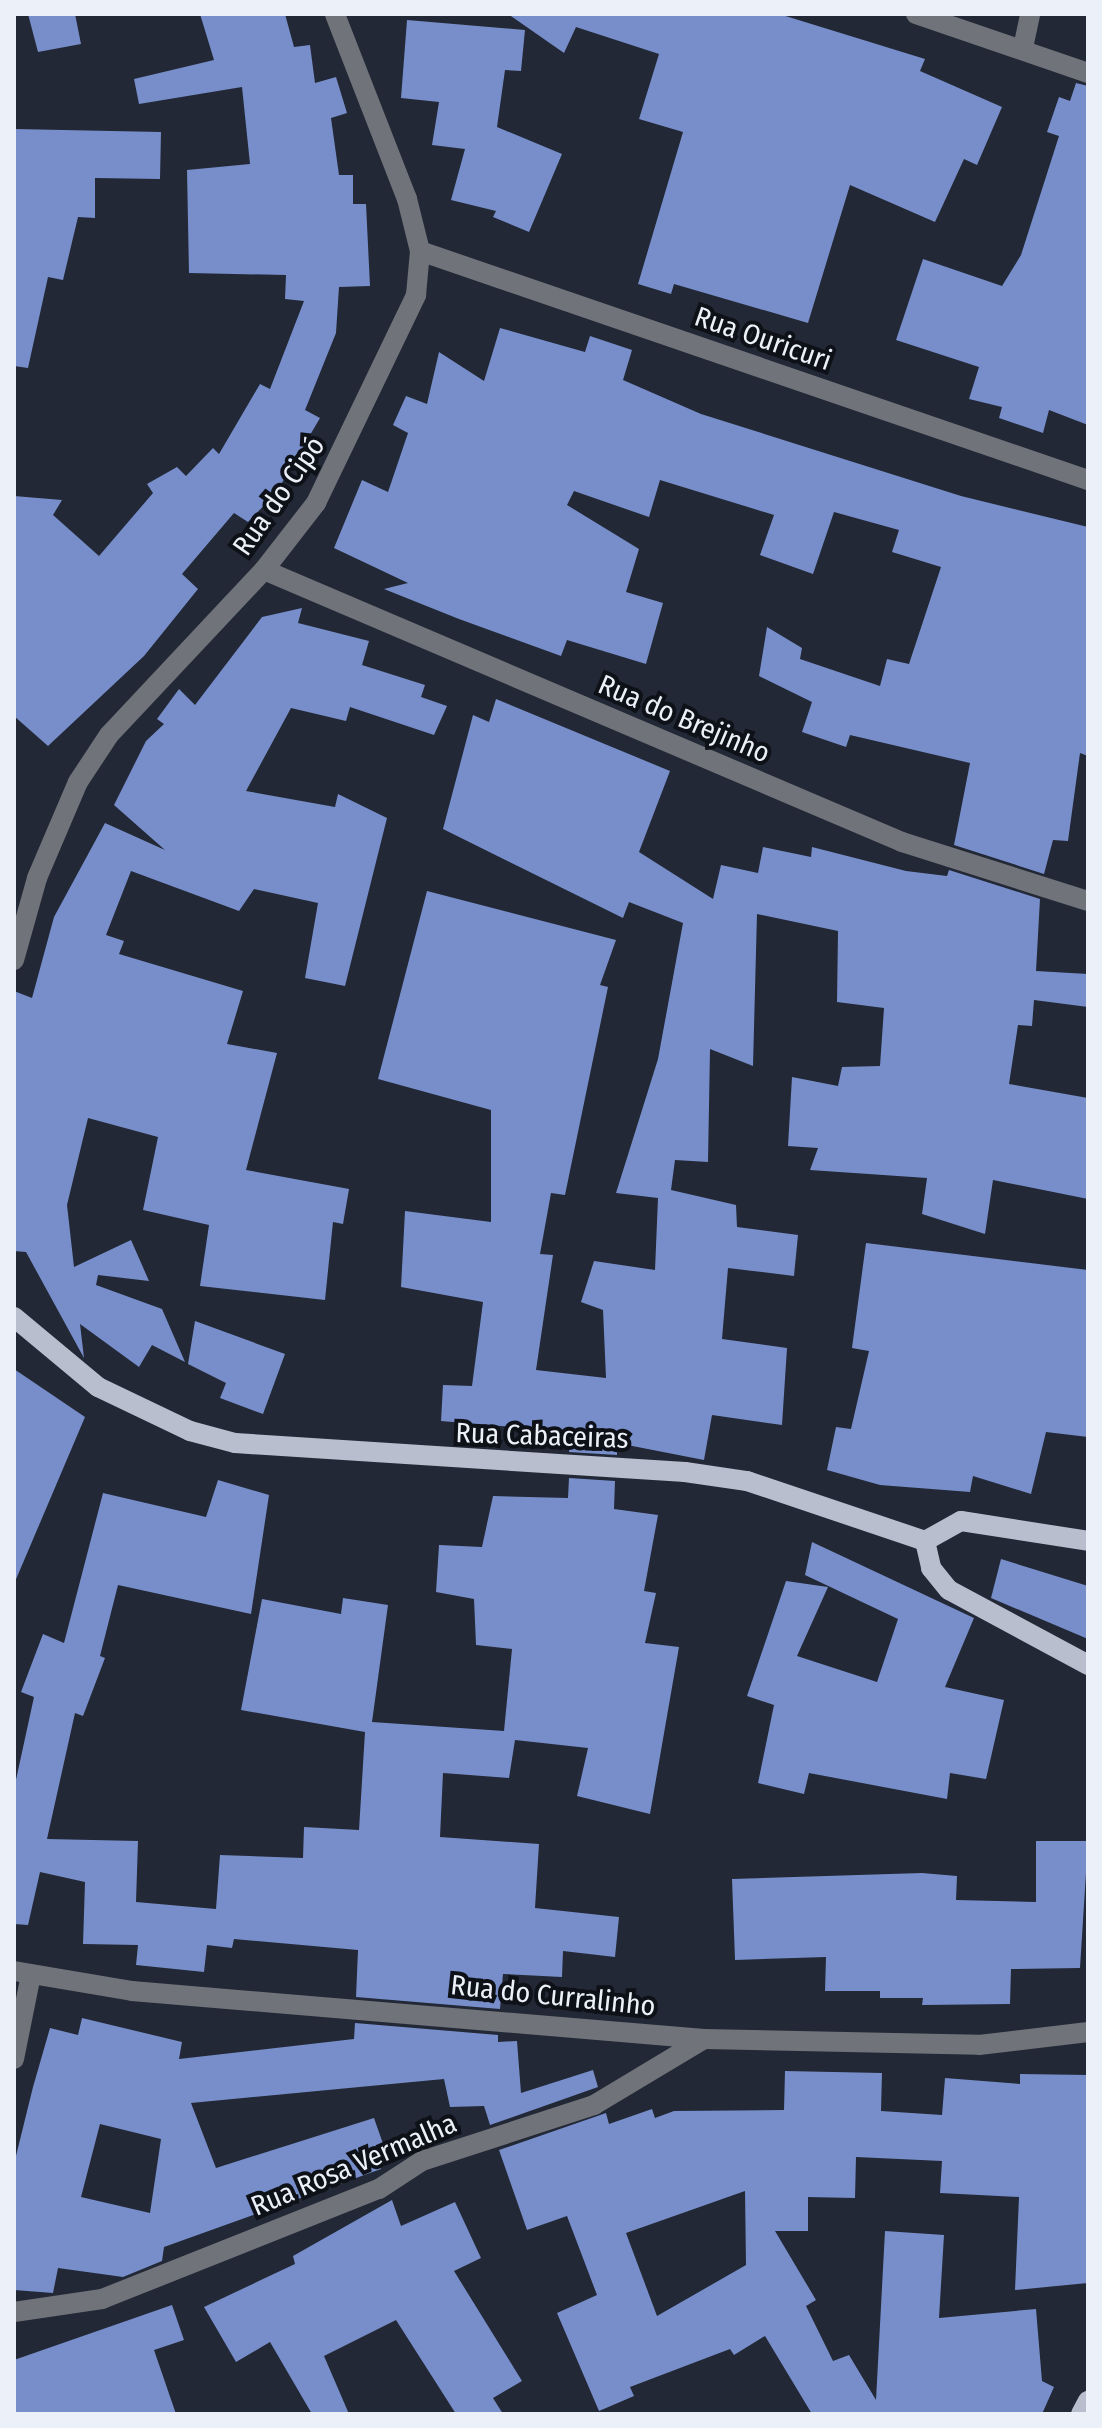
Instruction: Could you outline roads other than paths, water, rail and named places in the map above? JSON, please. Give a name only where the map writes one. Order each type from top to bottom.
[{"type":"main road","name":"Rua Cabaceiras","points":[[14,1317],[98,1387],[190,1431],[235,1443],[685,1472],[747,1481],[925,1541]]},
{"type":"main road","points":[[1088,1541],[961,1521],[925,1541],[931,1568],[949,1590],[1088,1665]]},
{"type":"main road","points":[[1081,2414],[1088,2401]]},
{"type":"street","name":"Rua do Cipó","points":[[14,960],[42,865],[78,782],[109,735],[264,570],[350,442],[416,295],[420,251],[385,132],[335,14]]},
{"type":"street","points":[[916,14],[1023,48],[1088,73]]},
{"type":"street","points":[[1023,48],[1030,14]]},
{"type":"street","name":"Rua Ouricuri","points":[[420,251],[1088,480]]},
{"type":"street","name":"Rua do Brejinho","points":[[264,570],[902,842],[1088,901]]},
{"type":"street","points":[[14,2059],[23,1973]]},
{"type":"street","name":"Rua do Curralinho","points":[[23,1973],[132,1991],[704,2039],[979,2045],[1088,2032]]},
{"type":"street","name":"Rua Rosa Vermalha","points":[[14,2312],[102,2299],[379,2189],[422,2161],[594,2105],[704,2039]]}]
